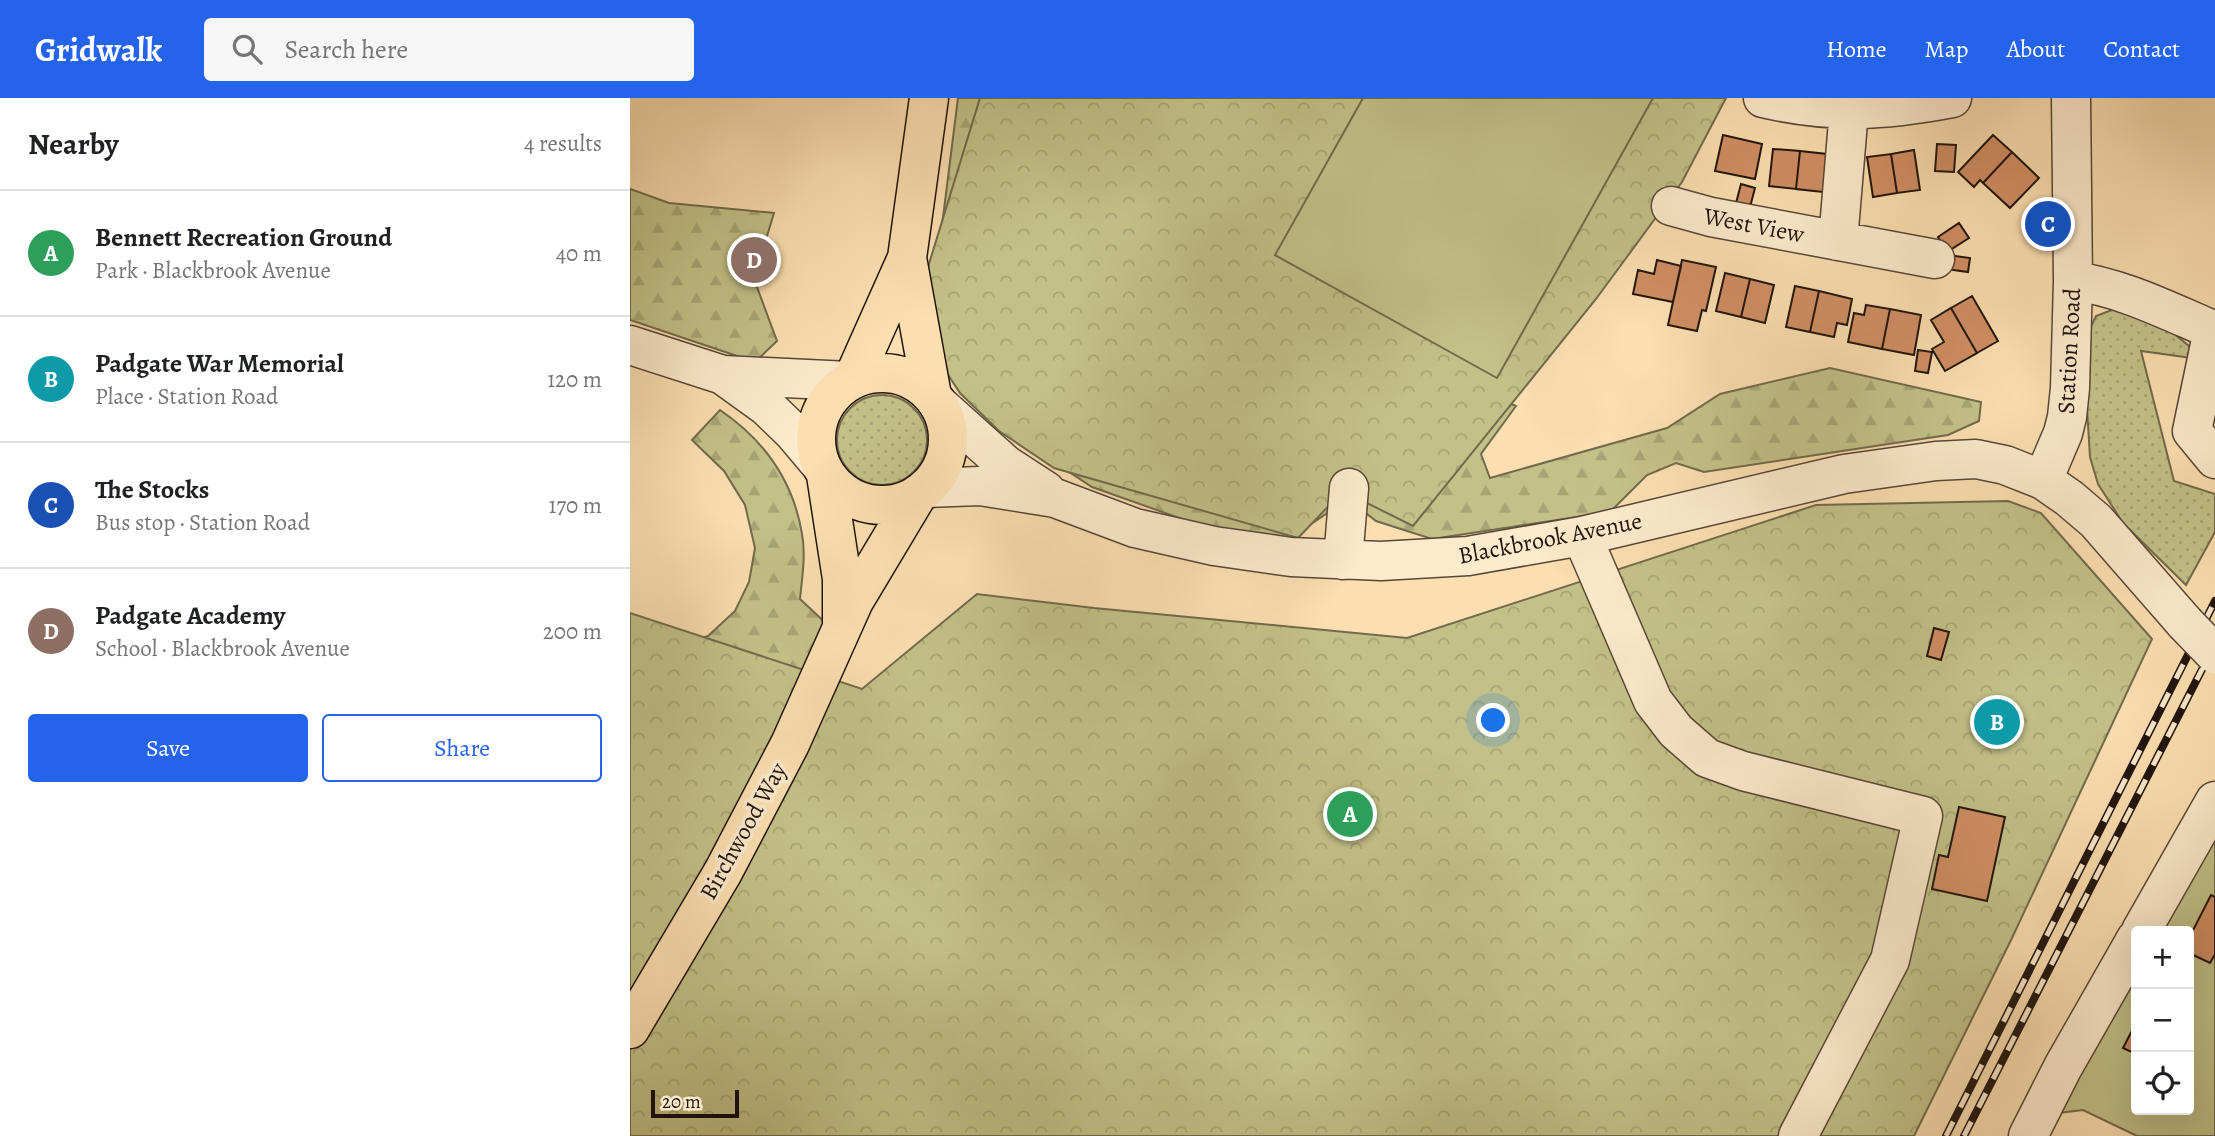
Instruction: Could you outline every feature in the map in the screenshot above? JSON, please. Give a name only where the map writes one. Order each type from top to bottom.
[{"type":"main road","points":[[851,380],[907,258],[929,98]]},
{"type":"main road","points":[[907,258],[935,400],[947,426],[947,448],[940,470],[922,491],[899,502],[878,505],[858,500],[840,490],[823,469],[816,446],[817,426],[823,408],[834,393],[851,380],[874,373],[896,374],[916,382],[935,400]]},
{"type":"main road","name":"Birchwood Way","points":[[823,469],[842,579],[842,625]]},
{"type":"main road","name":"Birchwood Way","points":[[630,1029],[723,872],[790,744],[854,601],[922,491]]},
{"type":"street","points":[[1763,98],[1824,109],[1849,110],[1874,110],[1934,100]]},
{"type":"street","name":"Station Road","points":[[2043,480],[2063,433],[2070,388],[2073,281],[2071,98]]},
{"type":"street","name":"West View","points":[[1839,242],[1849,110]]},
{"type":"street","name":"West View","points":[[1671,206],[1712,218],[1936,259]]},
{"type":"street","points":[[2073,281],[2091,283],[2152,304],[2213,330],[2192,431],[2215,460]]},
{"type":"street","points":[[630,345],[723,375],[851,380]]},
{"type":"street","points":[[723,375],[766,406],[793,432],[823,469]]},
{"type":"street","name":"Blackbrook Avenue","points":[[935,400],[1006,465],[1055,498]]},
{"type":"street","name":"Blackbrook Avenue","points":[[922,491],[980,486],[1055,498],[1135,528],[1214,546],[1291,557],[1381,561],[1468,556],[1582,536],[1844,474],[1936,461],[1976,459],[2005,465],[2043,480]]},
{"type":"street","points":[[2043,480],[2096,521],[2215,654]]},
{"type":"street","points":[[1343,560],[1349,488]]},
{"type":"street","points":[[1582,536],[1653,701],[1676,731],[1707,758],[1743,771],[1923,817],[1890,960],[1798,1136]]},
{"type":"street","points":[[2144,926],[2215,801]]},
{"type":"street","points":[[2028,1136],[2063,1067],[2131,948]]},
{"type":"green space","points":[[958,98],[1004,98],[1032,207],[1516,406],[1481,454],[1490,478],[1667,428],[1720,394],[1830,368],[1981,402],[1979,421],[1948,435],[1704,472],[1676,463],[1647,475],[1610,512],[1432,539],[1376,521],[1348,499],[1286,541],[1227,535],[1092,487],[1016,437],[939,249]]},
{"type":"green space","points":[[980,98],[1726,98],[1682,182],[1596,299],[1413,526],[1343,491],[1298,538],[1054,468],[999,431],[960,393],[931,349],[928,267]]},
{"type":"green space","points":[[1363,98],[1653,98],[1497,378],[1275,255]]},
{"type":"green space","points":[[630,189],[669,203],[774,213],[754,279],[777,341],[755,362],[630,320]]},
{"type":"green space","points":[[2117,308],[2155,318],[2206,360],[2141,351],[2174,481],[2215,494],[2215,532],[2186,585],[2123,523],[2098,484],[2090,457],[2083,343],[2096,316]]},
{"type":"green space","points":[[882,395],[899,399],[914,408],[923,423],[927,440],[923,457],[914,472],[899,481],[882,485],[865,481],[850,472],[841,457],[837,440],[841,423],[850,408],[865,399]]},
{"type":"green space","points":[[720,410],[763,448],[784,479],[798,514],[803,542],[800,599],[830,627],[630,994],[676,647],[708,636],[735,611],[749,582],[755,548],[745,505],[724,471],[692,440]]},
{"type":"green space","points":[[2008,501],[2041,513],[2152,639],[2012,938],[1914,1136],[630,1136],[630,613],[862,689],[977,594],[1407,638],[1816,505]]},
{"type":"green space","points":[[2215,813],[2215,1136],[2137,1136],[2083,1110],[2058,1113],[2131,966],[2131,1115],[2194,1115],[2194,926],[2152,926]]},
{"type":"building","points":[[1723,135],[1762,144],[1755,179],[1715,171]]},
{"type":"building","points":[[1993,135],[2012,152],[1983,183],[1980,180],[1974,187],[1958,172]]},
{"type":"building","points":[[1937,144],[1956,145],[1954,172],[1935,171]]},
{"type":"building","points":[[1773,149],[1800,151],[1796,189],[1769,186]]},
{"type":"building","points":[[1914,150],[1920,190],[1897,193],[1891,154]]},
{"type":"building","points":[[1800,151],[1836,155],[1832,193],[1796,189]]},
{"type":"building","points":[[2012,152],[2039,178],[2010,208],[1983,183]]},
{"type":"building","points":[[1891,154],[1897,193],[1873,197],[1867,157]]},
{"type":"building","points":[[1741,184],[1755,188],[1749,211],[1735,207]]},
{"type":"building","points":[[1959,223],[1969,238],[1947,252],[1938,237]]},
{"type":"building","points":[[1948,255],[1970,258],[1968,272],[1946,269]]},
{"type":"building","points":[[1657,260],[1681,266],[1673,302],[1633,294],[1638,270],[1654,274]]},
{"type":"building","points":[[1682,260],[1716,267],[1706,311],[1702,310],[1697,331],[1668,325]]},
{"type":"building","points":[[1725,273],[1750,279],[1741,317],[1716,311]]},
{"type":"building","points":[[1750,279],[1774,285],[1765,323],[1741,317]]},
{"type":"building","points":[[1795,286],[1819,291],[1810,332],[1786,327]]},
{"type":"building","points":[[1819,291],[1852,299],[1847,325],[1837,323],[1834,337],[1810,332]]},
{"type":"building","points":[[1972,296],[1998,341],[1977,353],[1951,308]]},
{"type":"building","points":[[1866,305],[1890,309],[1882,349],[1848,342],[1854,313],[1864,315]]},
{"type":"building","points":[[1951,308],[1977,353],[1945,371],[1932,349],[1944,342],[1931,320]]},
{"type":"building","points":[[1890,309],[1921,315],[1914,355],[1882,349]]},
{"type":"building","points":[[1918,350],[1932,352],[1928,373],[1915,371]]},
{"type":"building","points":[[1934,628],[1949,632],[1941,660],[1927,656]]},
{"type":"building","points":[[1959,807],[2005,817],[1987,901],[1932,889],[1939,855],[1948,857]]},
{"type":"building","points":[[2211,895],[2215,897],[2215,957],[2210,963],[2194,955],[2194,928]]},
{"type":"building","points":[[2131,1033],[2131,1052],[2123,1048]]},
{"type":"railway","points":[[1946,1136],[2215,601]]},
{"type":"railway","points":[[1964,1136],[2215,644]]},
{"type":"place","name":"The Stocks","points":[[2048,224]]},
{"type":"place","name":"Padgate Academy","points":[[754,260]]},
{"type":"place","name":"Padgate War Memorial","points":[[1997,722]]},
{"type":"place","name":"Bennett Recreation Ground","points":[[1350,814]]}]
